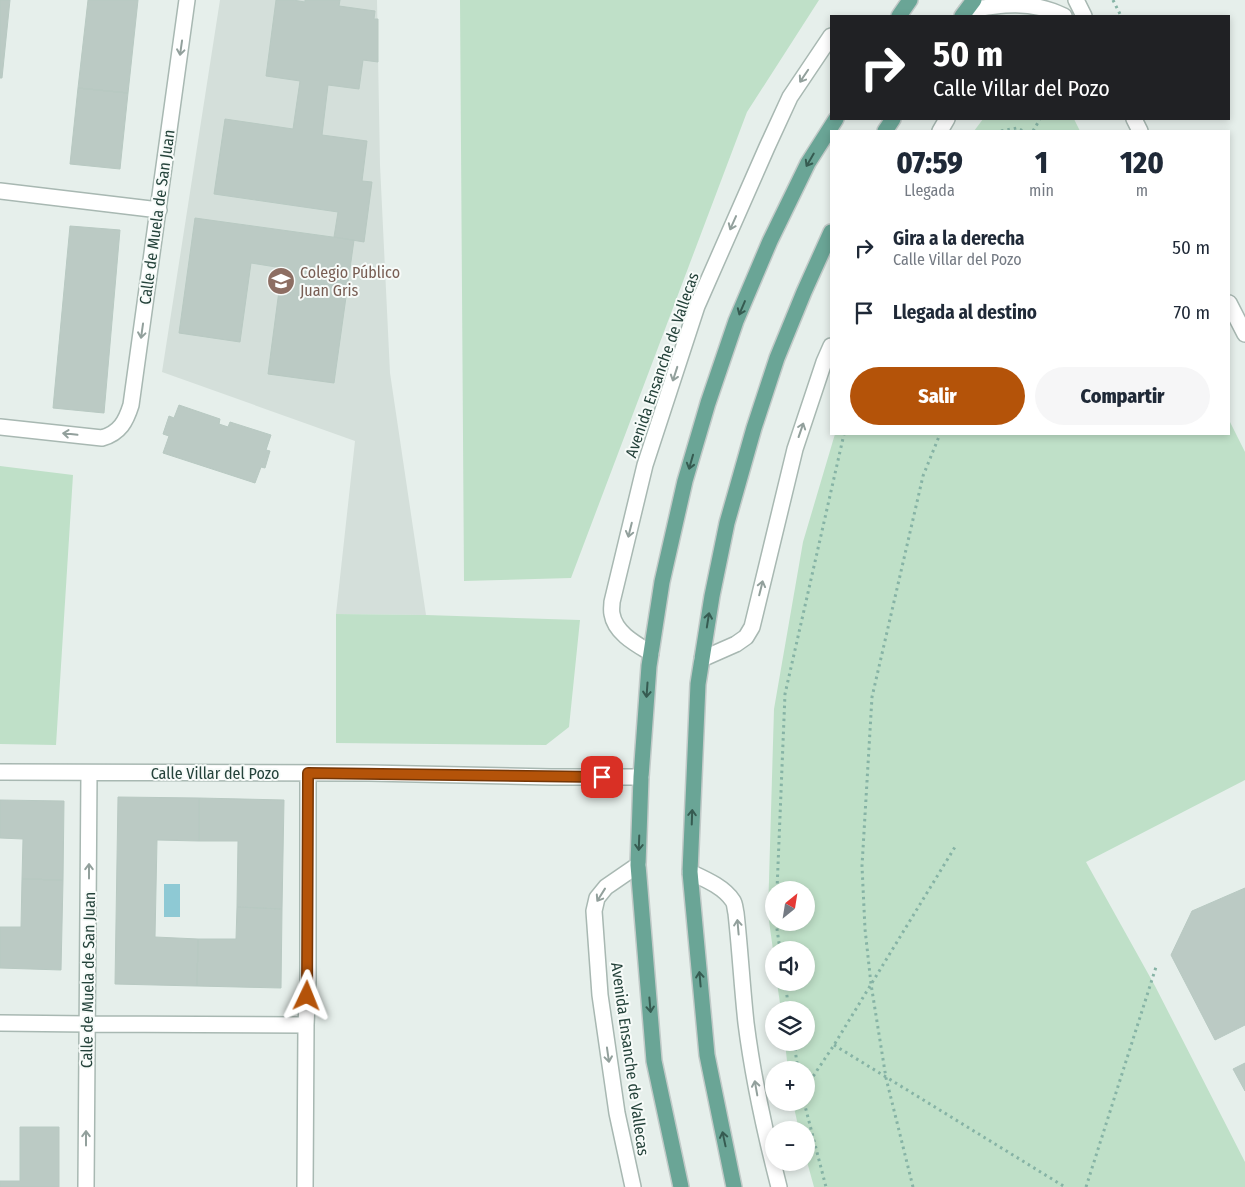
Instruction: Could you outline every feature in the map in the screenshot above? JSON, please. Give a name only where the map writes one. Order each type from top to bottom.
[{"type":"main road","points":[[900,15],[910,0]]},
{"type":"main road","name":"Avenida Ensanche de Vallecas","points":[[681,1187],[654,1061],[638,865],[648,666],[662,582],[685,481],[708,403],[736,321],[778,224],[808,163],[835,120]]},
{"type":"main road","points":[[734,1187],[707,1055],[690,872],[697,698],[712,596],[727,523],[754,428],[780,350],[830,234]]},
{"type":"street","name":"Calle de Muela de San Juan","points":[[0,427],[102,438],[110,436],[117,431],[126,420],[132,405],[188,0]]},
{"type":"street","points":[[1076,0],[1084,15]]},
{"type":"street","points":[[967,9],[1010,3],[1038,4],[1053,9],[1062,15]]},
{"type":"street","name":"Avenida Ensanche de Vallecas","points":[[651,653],[632,641],[616,625],[612,614],[612,602],[645,465],[697,306],[790,96],[830,37]]},
{"type":"street","points":[[0,191],[159,210]]},
{"type":"street","points":[[1230,305],[1245,334]]},
{"type":"street","points":[[702,659],[736,644],[746,637],[752,627],[795,449],[830,348]]},
{"type":"street","name":"Calle Villar del Pozo","points":[[0,772],[641,777]]},
{"type":"street","name":"Calle de Muela de San Juan","points":[[86,1187],[89,773]]},
{"type":"street","points":[[305,1187],[308,981],[308,773]]},
{"type":"street","name":"Avenida Ensanche de Vallecas","points":[[633,1187],[617,1113],[600,995],[594,911],[598,898],[606,886],[638,865]]},
{"type":"street","points":[[690,872],[710,882],[726,894],[735,907],[746,1022],[756,1089],[779,1187]]},
{"type":"street","points":[[0,1022],[306,1025]]},
{"type":"path","points":[[1113,0],[1120,15]]},
{"type":"path","points":[[1006,130],[1017,128],[1020,130]]},
{"type":"path","points":[[778,881],[785,694],[844,435]]},
{"type":"path","points":[[913,1187],[886,1078],[871,984],[865,928],[862,866],[872,697],[923,476],[940,435]]},
{"type":"path","points":[[815,1074],[955,847]]},
{"type":"path","points":[[1086,1187],[1156,967]]},
{"type":"path","points":[[834,1045],[1065,1187]]},
{"type":"path","points":[[806,1111],[826,1187]]},
{"type":"shaded area","name":"Colegio Público Juan Gris","points":[[220,0],[377,0],[380,165],[390,373],[426,615],[336,614],[355,441],[162,372]]},
{"type":"green space","points":[[460,0],[819,0],[747,112],[571,578],[464,581]]},
{"type":"green space","points":[[982,120],[1074,120],[1080,130],[975,130]]},
{"type":"green space","points":[[1230,422],[1245,452],[1245,780],[1086,862],[1155,986],[1245,1162],[1245,1187],[814,1187],[810,1171],[815,1171],[815,1121],[797,1121],[795,1111],[815,1111],[815,1061],[787,1061],[786,1051],[815,1051],[815,1001],[780,1001],[778,991],[815,991],[815,941],[772,941],[770,931],[815,931],[815,881],[769,881],[774,709],[803,542],[835,435],[1230,435]]},
{"type":"green space","points":[[0,466],[73,475],[56,745],[0,744]]},
{"type":"green space","points":[[336,614],[580,620],[569,727],[546,745],[336,743]]},
{"type":"water","points":[[164,884],[180,884],[180,917],[164,917]]},
{"type":"building","points":[[0,0],[10,0],[2,78],[0,78]]},
{"type":"building","points":[[88,0],[138,0],[128,93],[78,88]]},
{"type":"building","points":[[276,0],[305,2],[305,0],[340,0],[339,6],[375,11],[374,19],[378,19],[378,62],[363,60],[359,89],[328,85],[322,135],[367,141],[362,181],[372,182],[364,242],[334,237],[338,212],[214,194],[225,119],[293,129],[300,81],[266,76]]},
{"type":"building","points":[[78,88],[128,93],[120,169],[70,164]]},
{"type":"building","points":[[195,218],[354,240],[334,383],[268,374],[282,268],[251,263],[240,342],[179,333]]},
{"type":"building","points":[[70,226],[120,230],[104,413],[53,408]]},
{"type":"building","points":[[179,405],[220,419],[219,424],[228,427],[230,422],[271,435],[266,450],[270,451],[265,468],[261,467],[255,483],[163,453],[169,436],[163,434],[169,416],[174,418]]},
{"type":"building","points":[[118,797],[199,798],[199,841],[157,840],[155,937],[198,939],[197,986],[115,984]]},
{"type":"building","points":[[199,798],[284,800],[282,909],[237,907],[238,841],[199,841]]},
{"type":"building","points":[[0,800],[64,801],[63,880],[22,879],[23,839],[0,838]]},
{"type":"building","points":[[22,879],[63,880],[61,970],[0,968],[0,927],[21,927]]},
{"type":"building","points":[[1245,888],[1245,1025],[1215,1040],[1171,955],[1192,911]]},
{"type":"building","points":[[237,907],[282,909],[281,988],[197,986],[198,939],[236,939]]},
{"type":"building","points":[[1245,1063],[1245,1091],[1233,1069]]},
{"type":"building","points":[[20,1127],[59,1127],[59,1187],[0,1187],[0,1181],[20,1181]]},
{"type":"place","name":"Colegio Público Juan Gris","points":[[281,281]]},
{"type":"route","points":[[307,996],[308,773],[602,777]]}]
